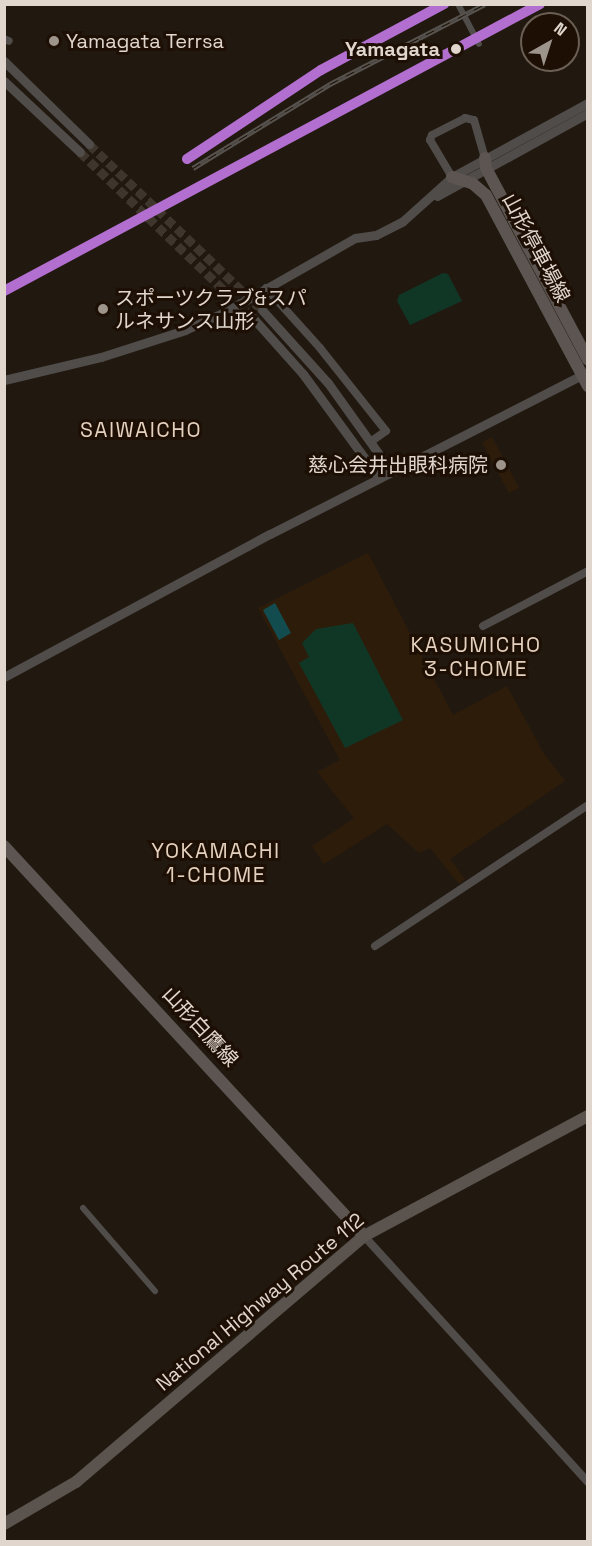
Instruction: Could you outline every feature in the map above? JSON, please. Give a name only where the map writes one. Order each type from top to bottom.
[{"type":"highway","name":"National Highway Route 112","points":[[4,1524],[76,1482],[364,1236],[588,1116]]},
{"type":"main road","name":"山形停車場線","points":[[485,163],[588,360]]},
{"type":"main road","name":"山形停車場線","points":[[457,179],[472,183],[486,195],[585,380]]},
{"type":"main road","name":"山形白鷹線","points":[[4,846],[364,1236]]},
{"type":"street","points":[[458,4],[479,44]]},
{"type":"street","points":[[4,61],[89,144]]},
{"type":"street","points":[[4,81],[80,152]]},
{"type":"street","points":[[4,380],[101,357],[184,330],[266,288],[355,238],[376,236],[457,179],[588,103]]},
{"type":"street","points":[[485,163],[588,113]]},
{"type":"street","points":[[457,179],[430,140],[432,135],[465,118],[474,120],[485,163]]},
{"type":"street","points":[[266,288],[320,348],[386,431],[370,442]]},
{"type":"street","points":[[262,310],[328,383],[391,471]]},
{"type":"street","points":[[253,318],[303,374],[379,478]]},
{"type":"street","points":[[4,678],[391,471],[585,380]]},
{"type":"street","points":[[483,626],[588,571]]},
{"type":"street","points":[[375,946],[588,805]]},
{"type":"street","points":[[82,1208],[155,1291]]},
{"type":"street","points":[[364,1236],[588,1482]]},
{"type":"shaded area","name":"慈心会井出眼科病院","points":[[492,437],[519,488],[509,493],[482,443]]},
{"type":"shaded area","points":[[368,553],[453,715],[507,686],[544,754],[565,781],[450,859],[465,879],[459,884],[430,848],[419,853],[387,824],[324,864],[312,846],[354,818],[317,772],[340,760],[258,608]]},
{"type":"green space","points":[[443,273],[448,274],[462,301],[410,325],[397,301],[399,295]]},
{"type":"green space","points":[[353,623],[403,720],[345,748],[299,663],[309,657],[302,643],[316,629]]},
{"type":"water","points":[[275,603],[291,633],[279,640],[263,610]]},
{"type":"tunnel","points":[[89,144],[262,310]]},
{"type":"tunnel","points":[[80,152],[253,318]]},
{"type":"railway","points":[[193,168],[330,84],[485,4]]},
{"type":"railway","points":[[187,159],[238,124]]},
{"type":"transit line","points":[[187,159],[321,70],[444,4]]},
{"type":"transit line","points":[[4,291],[540,4]]},
{"type":"place","name":"Yamagata Terrsa","points":[[54,41]]},
{"type":"place","name":"Yamagata","points":[[456,49]]},
{"type":"place","name":"スポーツクラブ&スパ ルネサンス山形","points":[[103,309]]},
{"type":"place","name":"慈心会井出眼科病院","points":[[501,465]]},
{"type":"district","name":"SAIWAICHO","points":[[141,430]]},
{"type":"district","name":"KASUMICHO 3-CHOME","points":[[476,657]]},
{"type":"district","name":"YOKAMACHI 1-CHOME","points":[[216,863]]}]
